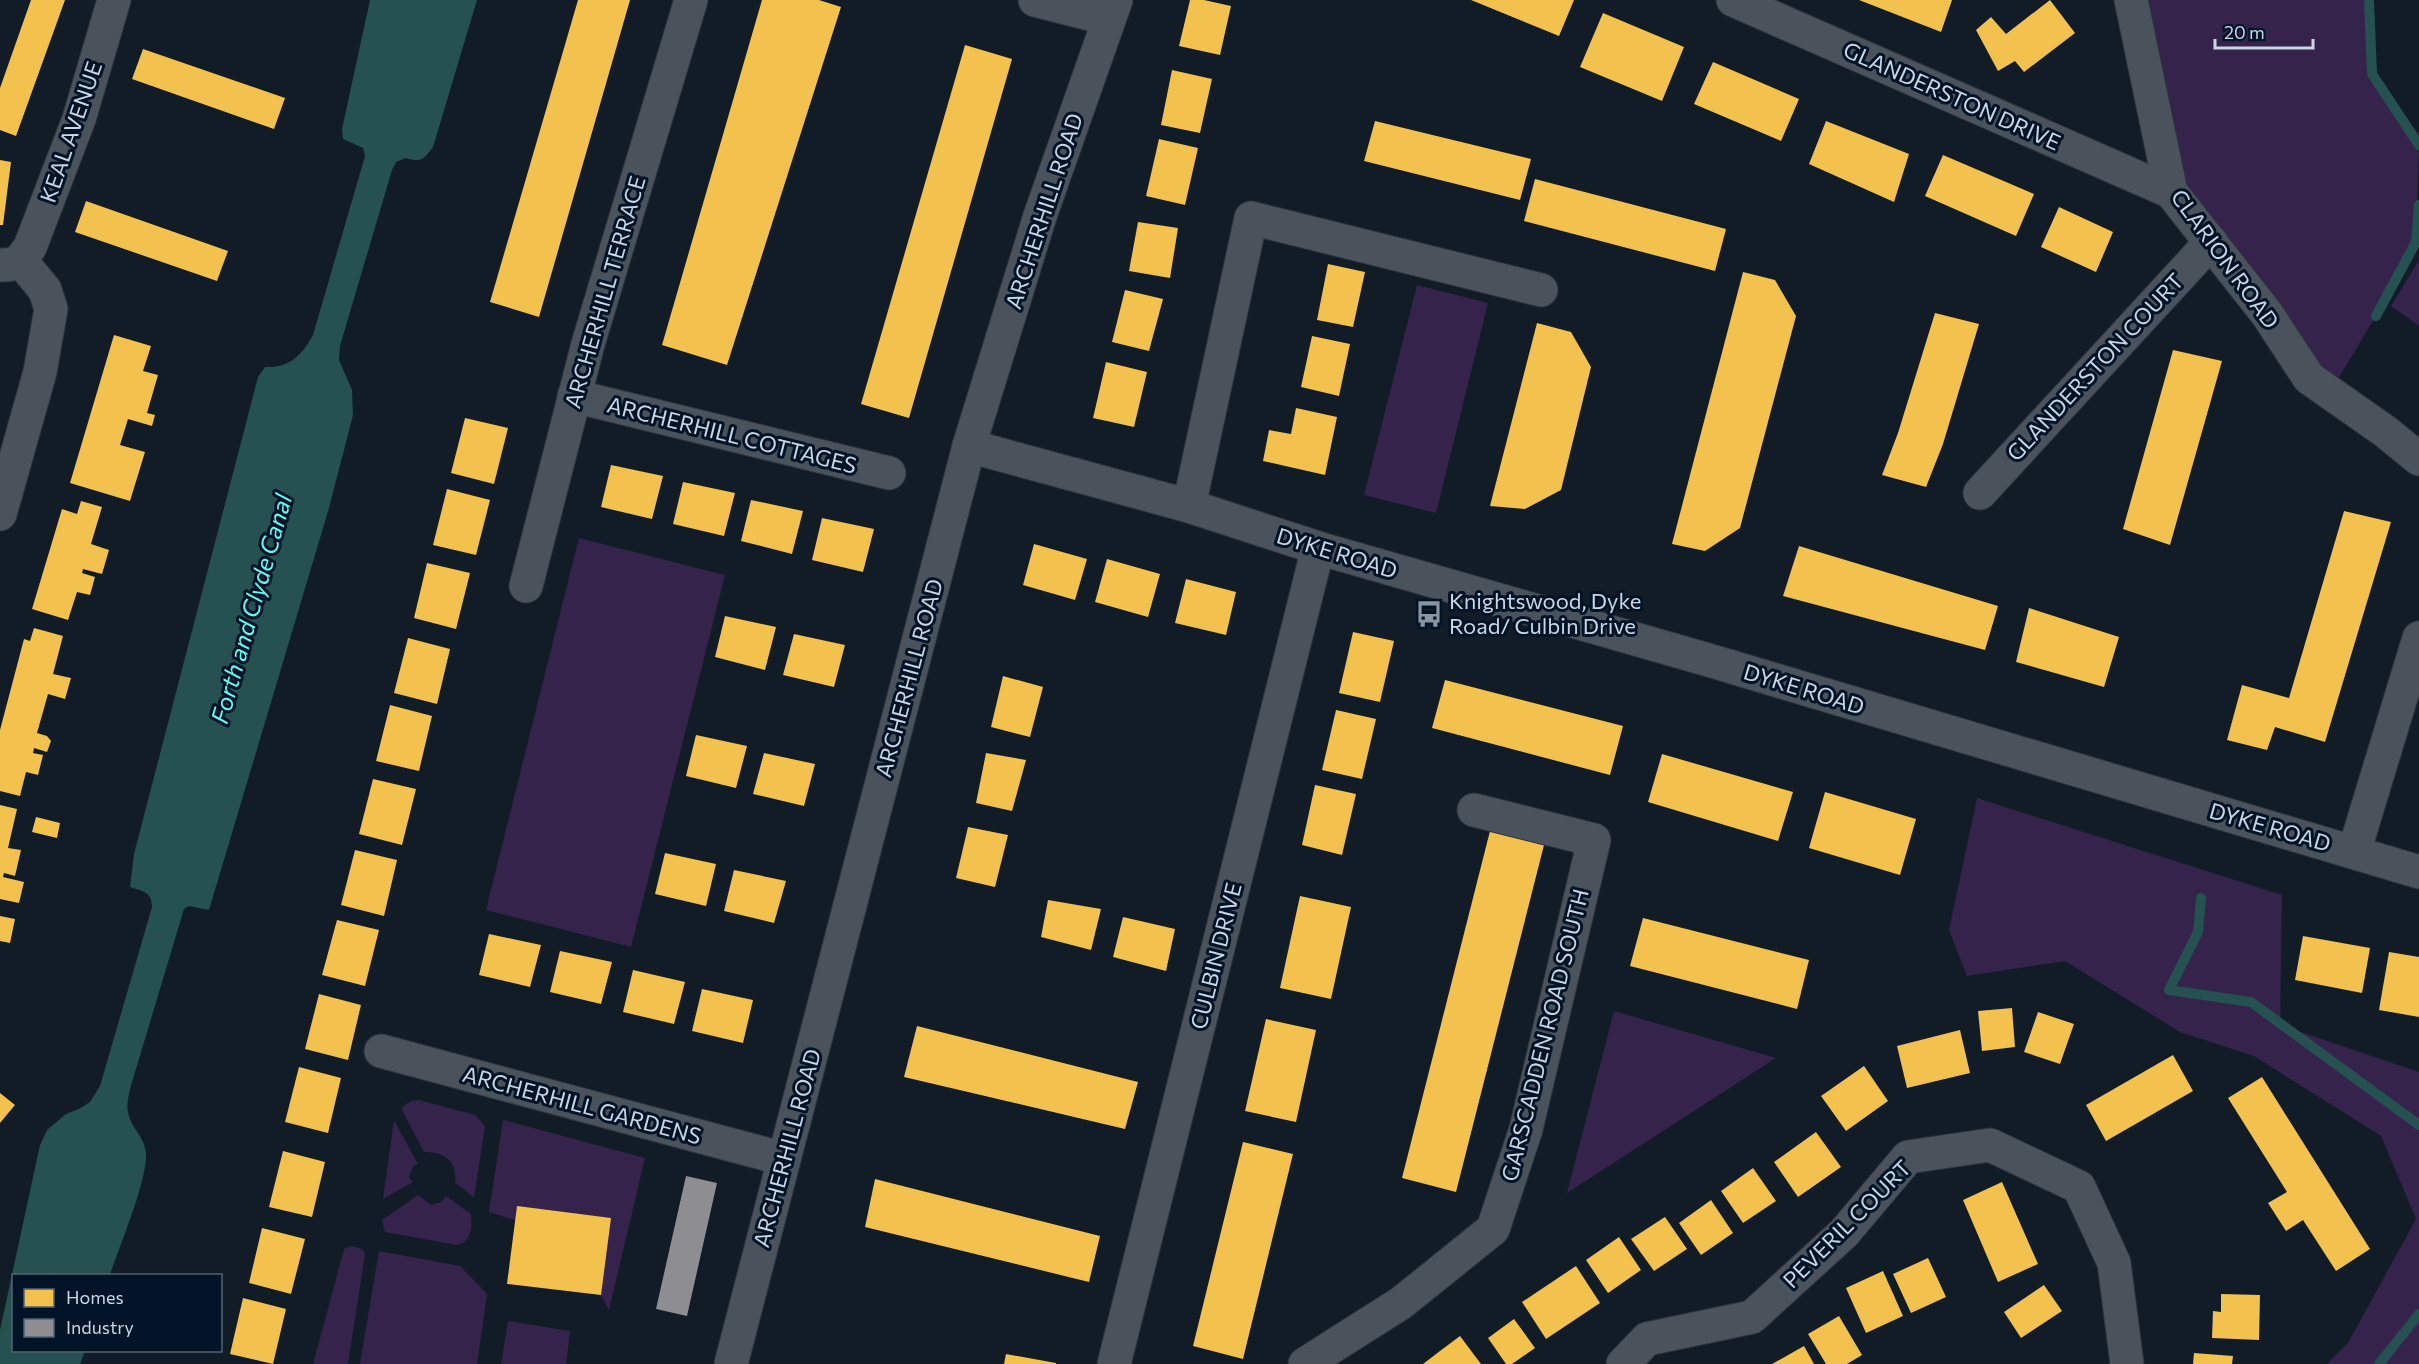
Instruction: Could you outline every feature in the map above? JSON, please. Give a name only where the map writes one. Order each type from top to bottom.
[{"type":"street","name":"KEAL AVENUE","points":[[11,263],[30,247],[79,119],[114,0]]},
{"type":"street","name":"ARCHERHILL TERRACE","points":[[526,586],[588,344],[691,0]]},
{"type":"street","points":[[1035,0],[1112,9]]},
{"type":"street","name":"GLANDERSTON DRIVE","points":[[1733,0],[2172,192]]},
{"type":"street","name":"CLARION ROAD","points":[[2131,0],[2172,192],[2267,314],[2308,378],[2386,432],[2419,459]]},
{"type":"street","name":"ARCHERHILL ROAD","points":[[730,1364],[969,446],[1040,216],[1112,9]]},
{"type":"street","points":[[1189,506],[1251,218],[1541,291]]},
{"type":"street","name":"GLANDERSTON COURT","points":[[1980,493],[2211,242]]},
{"type":"street","points":[[0,513],[40,372],[51,309],[45,290],[11,263]]},
{"type":"street","name":"ARCHERHILL COTTAGES","points":[[574,396],[889,473]]},
{"type":"street","name":"DYKE ROAD","points":[[969,446],[1189,506],[1318,548],[1705,659],[2419,872]]},
{"type":"street","name":"CULBIN DRIVE","points":[[1114,1364],[1318,548]]},
{"type":"street","points":[[2354,852],[2419,638]]},
{"type":"street","name":"GARSCADDEN ROAD SOUTH","points":[[1305,1364],[1401,1304],[1493,1229],[1526,1129],[1594,840],[1474,810]]},
{"type":"street","name":"ARCHERHILL GARDENS","points":[[381,1051],[784,1159]]},
{"type":"street","name":"PEVERIL COURT","points":[[1623,1364],[1647,1339],[1752,1317],[1844,1233],[1908,1157],[1990,1145],[2079,1186],[2114,1263],[2127,1364]]},
{"type":"shaded area","points":[[2131,0],[2369,0],[2372,74],[2419,145],[2416,242],[2376,316],[2330,392],[2171,192]]},
{"type":"shaded area","points":[[2419,260],[2419,326],[2391,306]]},
{"type":"shaded area","points":[[1417,285],[1488,303],[1436,513],[1364,495]]},
{"type":"shaded area","points":[[579,538],[725,575],[631,947],[486,910]]},
{"type":"shaded area","points":[[1977,798],[2282,895],[2280,1025],[2419,1072],[2419,1364],[2327,1364],[2348,1343],[2416,1219],[2381,1136],[2254,1056],[2180,1032],[2065,961],[1967,976],[1949,930]]},
{"type":"shaded area","points":[[1614,1011],[1776,1058],[1567,1193]]},
{"type":"shaded area","points":[[419,1100],[475,1115],[485,1126],[474,1198],[455,1182],[454,1168],[448,1159],[438,1154],[424,1152],[401,1108],[411,1101]]},
{"type":"shaded area","points":[[394,1120],[418,1164],[413,1166],[409,1177],[413,1182],[383,1199]]},
{"type":"shaded area","points":[[503,1120],[645,1158],[609,1310],[601,1295],[517,1207],[515,1220],[489,1212]]},
{"type":"shaded area","points":[[418,1195],[431,1205],[441,1202],[446,1196],[471,1214],[471,1229],[466,1241],[457,1245],[385,1232],[382,1220]]},
{"type":"shaded area","points":[[352,1246],[362,1249],[365,1254],[348,1364],[313,1364],[343,1253],[345,1248]]},
{"type":"shaded area","points":[[379,1251],[460,1266],[487,1294],[477,1364],[360,1364]]},
{"type":"shaded area","points":[[508,1321],[570,1331],[566,1364],[501,1364]]},
{"type":"water","name":"Forth and Clyde Canal","points":[[370,0],[477,0],[433,147],[422,159],[406,158],[396,162],[392,170],[340,346],[339,360],[352,390],[353,415],[329,508],[209,910],[189,906],[184,909],[130,1089],[128,1112],[145,1148],[145,1166],[137,1197],[110,1274],[12,1274],[40,1145],[47,1130],[66,1114],[90,1102],[100,1086],[152,907],[148,895],[130,887],[134,854],[258,377],[265,367],[282,365],[294,359],[313,335],[365,156],[363,148],[343,139],[342,129]]},
{"type":"water","points":[[12,1274],[12,1352],[85,1352],[80,1364],[0,1364],[0,1330]]},
{"type":"building: Homes","points":[[31,0],[65,0],[16,136],[0,130],[0,88]]},
{"type":"building: Homes","points":[[578,0],[630,0],[539,317],[490,302]]},
{"type":"building: Homes","points":[[762,0],[819,0],[841,7],[727,365],[662,345]]},
{"type":"building: Homes","points":[[1190,0],[1204,0],[1231,6],[1220,55],[1179,46]]},
{"type":"building: Homes","points":[[1471,0],[1574,0],[1559,36]]},
{"type":"building: Homes","points":[[1859,0],[1952,0],[1941,32]]},
{"type":"building: Homes","points":[[2050,0],[2075,33],[2024,72],[2015,61],[1998,71],[1976,30],[1991,17],[2006,34]]},
{"type":"building: Homes","points":[[1603,13],[1684,47],[1662,101],[1580,67]]},
{"type":"building: Homes","points":[[965,45],[1012,59],[909,418],[861,404]]},
{"type":"building: Homes","points":[[143,49],[285,98],[274,129],[132,79]]},
{"type":"building: Homes","points":[[1713,62],[1799,99],[1781,141],[1694,104]]},
{"type":"building: Homes","points":[[1172,70],[1212,79],[1200,133],[1161,125]]},
{"type":"building: Homes","points":[[1375,121],[1531,159],[1520,200],[1364,161]]},
{"type":"building: Homes","points":[[1826,121],[1909,154],[1894,202],[1809,164]]},
{"type":"building: Homes","points":[[1159,139],[1198,148],[1185,205],[1146,196]]},
{"type":"building: Homes","points":[[1943,155],[2034,194],[2016,236],[1925,196]]},
{"type":"building: Homes","points":[[0,160],[11,162],[3,225],[0,225]]},
{"type":"building: Homes","points":[[1535,179],[1726,229],[1715,271],[1524,221]]},
{"type":"building: Homes","points":[[86,201],[228,251],[217,281],[75,232]]},
{"type":"building: Homes","points":[[2059,207],[2113,232],[2096,272],[2041,247]]},
{"type":"building: Homes","points":[[1138,222],[1178,228],[1170,278],[1129,271]]},
{"type":"building: Homes","points":[[1328,264],[1365,272],[1353,327],[1317,320]]},
{"type":"building: Homes","points":[[1743,272],[1775,280],[1796,316],[1740,528],[1705,551],[1672,544]]},
{"type":"building: Homes","points":[[1125,290],[1163,299],[1149,351],[1112,342]]},
{"type":"building: Homes","points":[[1935,313],[1979,324],[1943,444],[1926,487],[1882,475],[1898,433]]},
{"type":"building: Homes","points":[[1537,323],[1571,332],[1591,367],[1561,490],[1525,509],[1490,506]]},
{"type":"building: Homes","points":[[114,335],[151,346],[143,371],[158,375],[147,413],[155,415],[152,426],[128,419],[120,445],[145,452],[130,501],[70,483]]},
{"type":"building: Homes","points":[[1312,336],[1350,344],[1339,396],[1301,387]]},
{"type":"building: Homes","points":[[2173,350],[2222,361],[2170,545],[2123,529]]},
{"type":"building: Homes","points":[[1106,362],[1147,372],[1134,427],[1093,418]]},
{"type":"building: Homes","points":[[1296,408],[1337,417],[1325,475],[1263,461],[1269,430],[1291,434]]},
{"type":"building: Homes","points":[[465,418],[508,428],[494,484],[451,473]]},
{"type":"building: Homes","points":[[611,465],[663,476],[652,519],[601,507]]},
{"type":"building: Homes","points":[[683,482],[735,493],[724,536],[673,524]]},
{"type":"building: Homes","points":[[447,489],[490,500],[476,555],[433,545]]},
{"type":"building: Homes","points":[[751,500],[803,511],[792,554],[741,541]]},
{"type":"building: Homes","points":[[81,501],[102,507],[91,544],[109,550],[102,574],[83,569],[82,573],[95,577],[90,595],[77,592],[68,620],[32,609],[62,509],[77,514]]},
{"type":"building: Homes","points":[[2344,511],[2391,522],[2325,742],[2275,727],[2267,750],[2227,740],[2242,685],[2289,698]]},
{"type":"building: Homes","points":[[822,518],[874,529],[863,572],[812,560]]},
{"type":"building: Homes","points":[[1034,544],[1087,559],[1075,600],[1023,585]]},
{"type":"building: Homes","points":[[1799,546],[1998,606],[1985,650],[1783,596]]},
{"type":"building: Homes","points":[[1107,559],[1160,574],[1148,617],[1095,602]]},
{"type":"building: Homes","points":[[427,563],[470,573],[456,629],[414,618]]},
{"type":"building: Homes","points":[[1186,579],[1236,592],[1226,635],[1175,623]]},
{"type":"building: Homes","points":[[2029,608],[2119,637],[2104,687],[2016,662]]},
{"type":"building: Homes","points":[[725,616],[776,627],[765,670],[715,657]]},
{"type":"building: Homes","points":[[34,628],[63,636],[53,674],[71,678],[65,699],[48,694],[37,733],[47,736],[51,741],[47,752],[34,748],[33,753],[43,755],[38,775],[26,772],[20,796],[0,791],[0,730],[24,639],[30,641]]},
{"type":"building: Homes","points":[[1353,632],[1394,641],[1380,702],[1339,693]]},
{"type":"building: Homes","points":[[794,634],[845,645],[834,687],[783,675]]},
{"type":"building: Homes","points":[[408,638],[450,649],[437,704],[394,693]]},
{"type":"building: Homes","points":[[1003,676],[1043,687],[1030,737],[991,727]]},
{"type":"building: Homes","points":[[1445,680],[1623,726],[1610,775],[1432,728]]},
{"type":"building: Homes","points":[[390,705],[432,716],[419,771],[376,761]]},
{"type":"building: Homes","points":[[1336,710],[1376,719],[1362,779],[1322,770]]},
{"type":"building: Homes","points":[[696,735],[747,746],[736,788],[686,776]]},
{"type":"building: Homes","points":[[764,753],[815,764],[804,806],[753,794]]},
{"type":"building: Homes","points":[[986,753],[1026,760],[1012,811],[976,803]]},
{"type":"building: Homes","points":[[1662,754],[1793,792],[1778,841],[1648,802]]},
{"type":"building: Homes","points":[[373,779],[416,789],[402,845],[359,834]]},
{"type":"building: Homes","points":[[1315,785],[1356,794],[1342,855],[1302,845]]},
{"type":"building: Homes","points":[[1825,792],[1916,819],[1900,875],[1809,848]]},
{"type":"building: Homes","points":[[0,805],[17,809],[8,848],[21,850],[15,876],[4,873],[3,877],[24,882],[19,903],[0,899]]},
{"type":"building: Homes","points":[[36,817],[60,823],[57,838],[32,832]]},
{"type":"building: Homes","points":[[968,827],[1008,835],[995,887],[956,878]]},
{"type":"building: Homes","points":[[1490,831],[1544,845],[1456,1192],[1402,1178]]},
{"type":"building: Homes","points":[[355,850],[397,860],[384,916],[341,905]]},
{"type":"building: Homes","points":[[665,853],[716,864],[706,906],[655,894]]},
{"type":"building: Homes","points":[[734,870],[786,881],[774,923],[724,911]]},
{"type":"building: Homes","points":[[1300,896],[1351,907],[1331,999],[1280,988]]},
{"type":"building: Homes","points":[[1048,900],[1101,909],[1091,950],[1041,937]]},
{"type":"building: Homes","points":[[0,916],[15,919],[10,943],[0,941]]},
{"type":"building: Homes","points":[[1123,917],[1175,929],[1166,971],[1113,957]]},
{"type":"building: Homes","points":[[1643,918],[1809,960],[1797,1009],[1630,966]]},
{"type":"building: Homes","points":[[337,920],[379,930],[365,986],[322,975]]},
{"type":"building: Homes","points":[[489,934],[541,945],[530,987],[479,975]]},
{"type":"building: Homes","points":[[2303,936],[2370,948],[2362,993],[2295,980]]},
{"type":"building: Homes","points":[[560,951],[612,962],[601,1004],[550,992]]},
{"type":"building: Homes","points":[[2389,952],[2419,957],[2419,1017],[2379,1010]]},
{"type":"building: Homes","points":[[633,970],[685,982],[674,1024],[623,1012]]},
{"type":"building: Homes","points":[[702,989],[753,1000],[743,1043],[692,1031]]},
{"type":"building: Homes","points":[[319,994],[361,1005],[348,1060],[305,1049]]},
{"type":"building: Homes","points":[[2012,1008],[2015,1047],[1982,1051],[1978,1011]]},
{"type":"building: Homes","points":[[2038,1012],[2074,1024],[2060,1064],[2024,1052]]},
{"type":"building: Homes","points":[[1266,1019],[1316,1030],[1296,1122],[1245,1111]]},
{"type":"building: Homes","points":[[917,1026],[1138,1082],[1125,1129],[904,1077]]},
{"type":"building: Homes","points":[[1960,1030],[1970,1073],[1907,1088],[1897,1046]]},
{"type":"building: Homes","points":[[2173,1055],[2193,1091],[2106,1141],[2086,1105]]},
{"type":"building: Homes","points":[[1864,1066],[1888,1101],[1846,1131],[1821,1096]]},
{"type":"building: Homes","points":[[299,1067],[341,1078],[328,1133],[285,1122]]},
{"type":"building: Homes","points":[[2262,1077],[2370,1249],[2336,1271],[2303,1220],[2286,1231],[2268,1203],[2287,1192],[2228,1098]]},
{"type":"building: Homes","points":[[0,1093],[15,1105],[0,1123]]},
{"type":"building: Homes","points":[[1816,1132],[1841,1167],[1798,1197],[1774,1162]]},
{"type":"building: Homes","points":[[1243,1142],[1293,1154],[1243,1359],[1193,1346]]},
{"type":"building: Homes","points":[[283,1151],[325,1162],[312,1217],[269,1207]]},
{"type":"building: Homes","points":[[1753,1168],[1776,1201],[1743,1223],[1721,1191]]},
{"type":"building: Homes","points":[[875,1179],[1100,1236],[1089,1282],[865,1227]]},
{"type":"building: Homes","points":[[2002,1182],[2038,1264],[1998,1282],[1963,1200]]},
{"type":"building: Homes","points":[[1711,1200],[1733,1233],[1701,1255],[1679,1223]]},
{"type":"building: Homes","points":[[517,1206],[611,1218],[601,1295],[507,1284]]},
{"type":"building: Homes","points":[[1665,1217],[1687,1249],[1654,1271],[1631,1239]]},
{"type":"building: Homes","points":[[262,1228],[305,1239],[291,1294],[249,1283]]},
{"type":"building: Homes","points":[[1619,1237],[1641,1270],[1608,1293],[1586,1260]]},
{"type":"building: Homes","points":[[1928,1258],[1946,1297],[1911,1313],[1893,1274]]},
{"type":"building: Homes","points":[[1576,1266],[1600,1303],[1546,1339],[1522,1302]]},
{"type":"building: Homes","points":[[1883,1271],[1903,1316],[1866,1333],[1846,1288]]},
{"type":"building: Homes","points":[[2044,1285],[2062,1311],[2021,1338],[2004,1312]]},
{"type":"building: Homes","points":[[2221,1294],[2260,1295],[2259,1340],[2212,1338],[2213,1311],[2221,1312]]},
{"type":"building: Homes","points":[[243,1298],[286,1309],[273,1364],[230,1354]]},
{"type":"building: Homes","points":[[1839,1316],[1862,1355],[1847,1364],[1826,1364],[1808,1334]]},
{"type":"building: Homes","points":[[1514,1319],[1535,1348],[1512,1364],[1506,1364],[1488,1338]]},
{"type":"building: Homes","points":[[1460,1336],[1481,1364],[1423,1364],[1440,1351]]},
{"type":"building: Homes","points":[[1804,1346],[1814,1364],[1772,1364]]},
{"type":"building: Homes","points":[[2194,1353],[2233,1356],[2232,1364],[2193,1364]]},
{"type":"building: Homes","points":[[1006,1354],[1056,1363],[1056,1364],[1004,1364]]},
{"type":"building: Industry","points":[[686,1176],[717,1183],[687,1316],[656,1309]]},
{"type":"waterway","points":[[2369,0],[2372,74],[2419,145]]},
{"type":"waterway","points":[[2376,316],[2416,242],[2419,205]]},
{"type":"waterway","points":[[2201,898],[2198,932],[2169,990],[2251,1002],[2419,1125]]},
{"type":"waterway","points":[[2379,1364],[2419,1314]]},
{"type":"place","name":"Knightswood, Dyke Road/ Culbin Drive","points":[[1429,614]]}]
